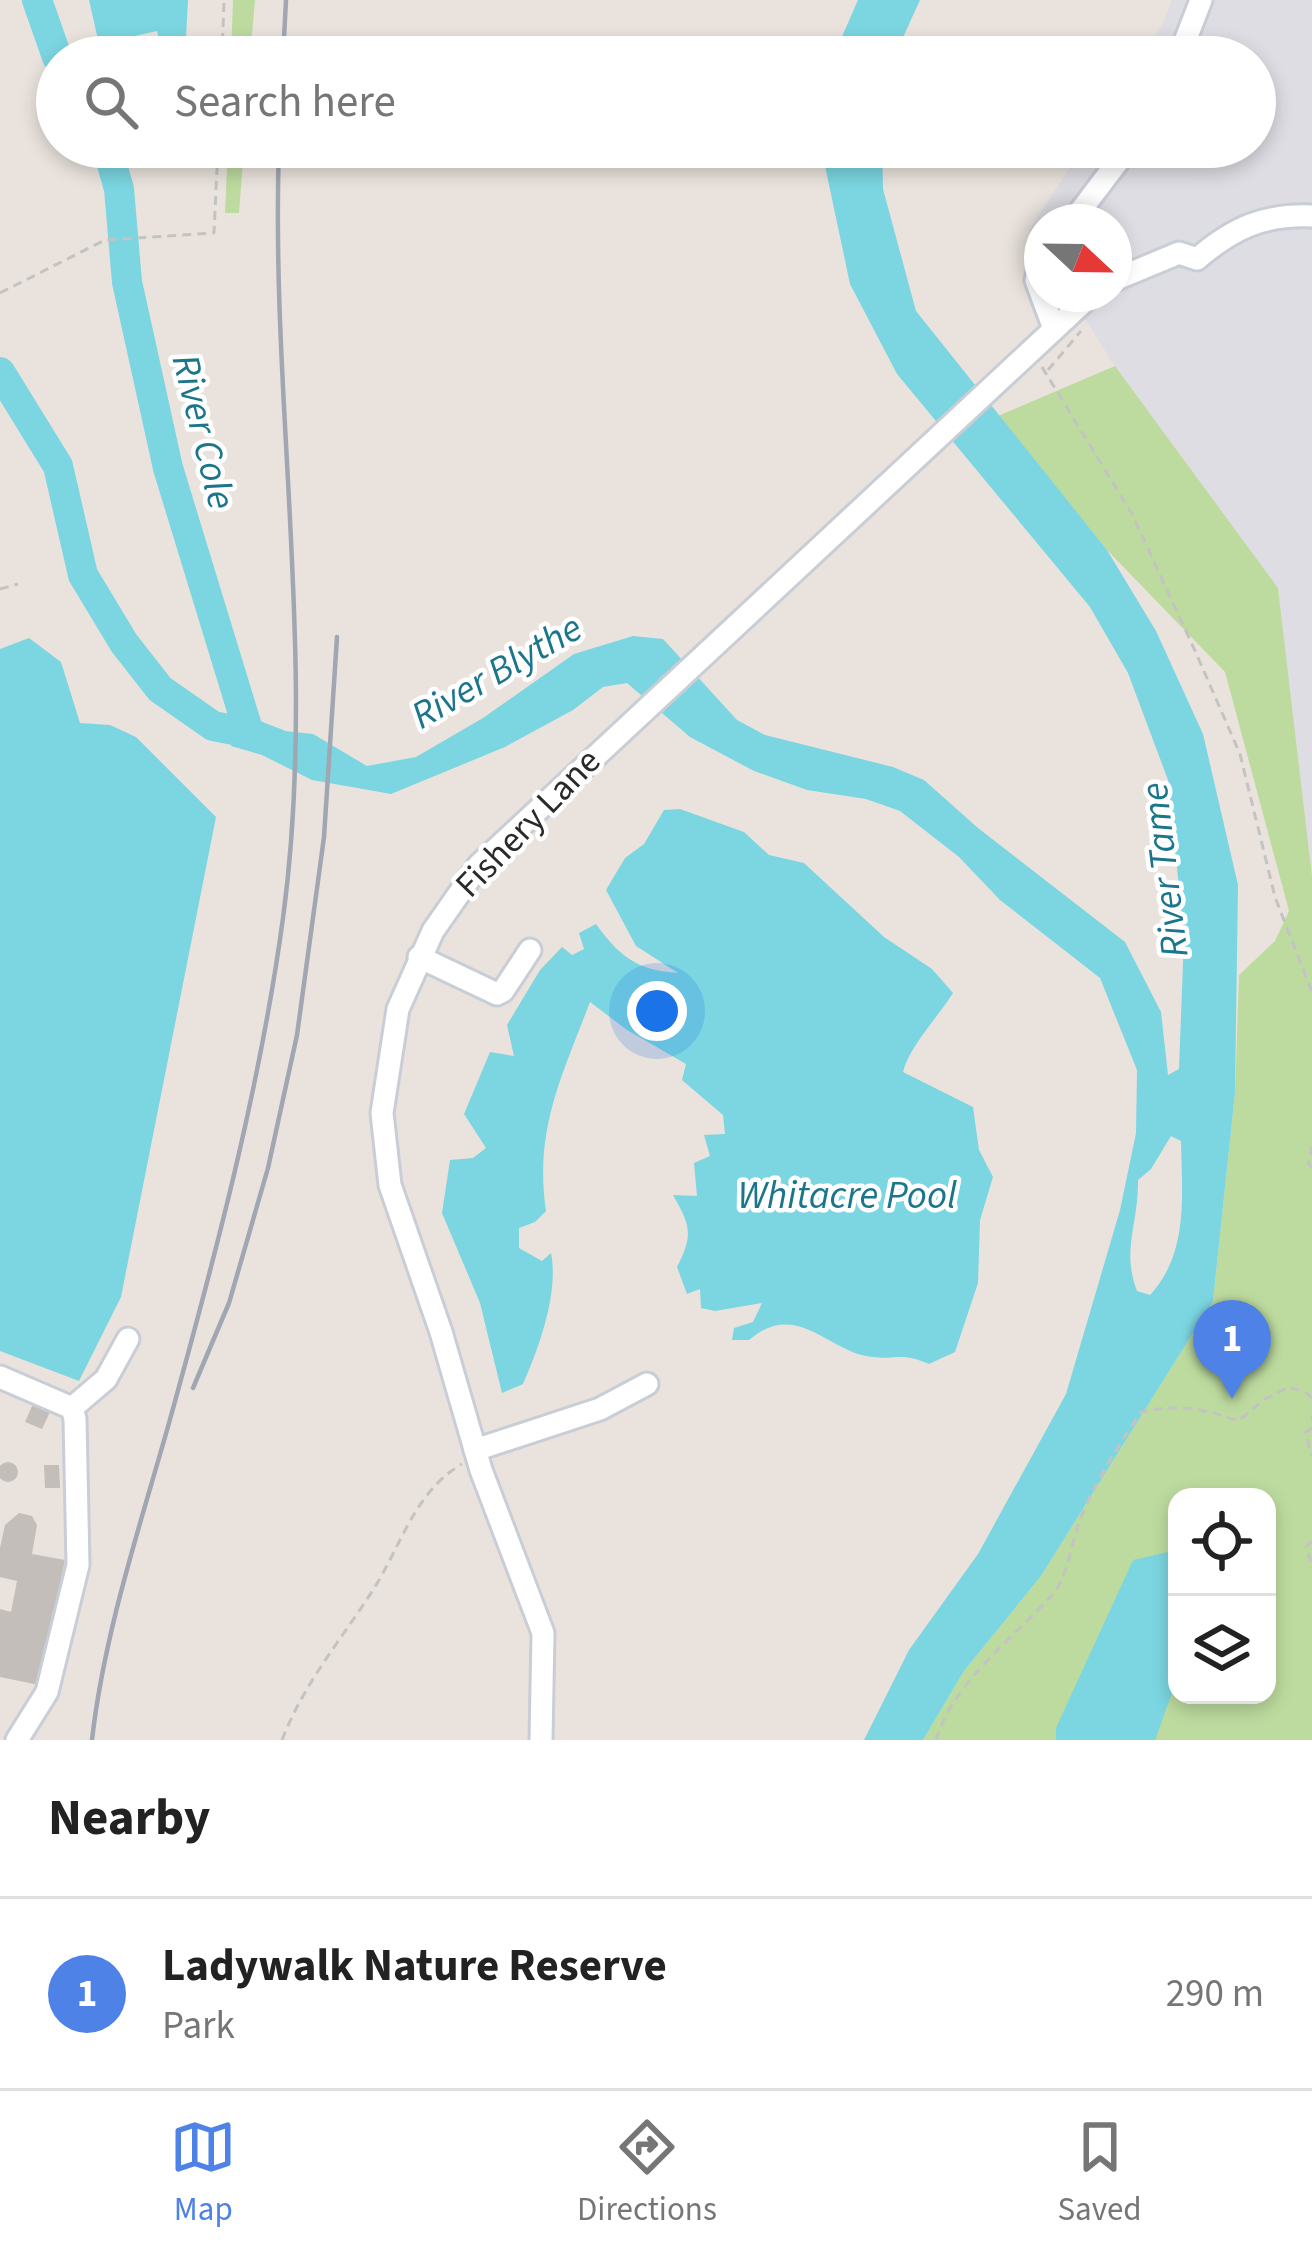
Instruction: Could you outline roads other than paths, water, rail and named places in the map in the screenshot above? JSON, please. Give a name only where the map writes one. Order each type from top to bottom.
[{"type":"lane","points":[[1187,36],[1202,0]]},
{"type":"lane","points":[[1086,204],[1114,168]]},
{"type":"lane","points":[[1132,273],[1179,254],[1197,260],[1248,223],[1282,215],[1312,216]]},
{"type":"lane","points":[[1048,312],[1053,326]]},
{"type":"lane","name":"Fishery Lane","points":[[541,1740],[543,1633],[475,1450],[441,1332],[390,1185],[382,1113],[398,1009],[448,904],[479,865],[1070,312]]},
{"type":"lane","points":[[419,957],[497,994],[530,950]]},
{"type":"lane","points":[[72,1408],[106,1379],[128,1340]]},
{"type":"lane","points":[[0,1377],[72,1408]]},
{"type":"lane","points":[[475,1450],[600,1408],[647,1384]]},
{"type":"lane","points":[[17,1740],[47,1692],[78,1565],[72,1408]]},
{"type":"water","points":[[89,0],[188,0],[186,36],[158,36],[157,31],[97,36]]},
{"type":"water","points":[[858,0],[920,0],[904,36],[842,36]]},
{"type":"water","points":[[825,168],[882,168],[883,189],[916,311],[1107,550],[1156,631],[1203,734],[1238,885],[1235,1093],[1213,1301],[1041,1576],[964,1671],[923,1740],[864,1740],[909,1650],[978,1554],[1066,1394],[1120,1210],[1136,1133],[1137,1070],[1100,978],[1000,900],[959,857],[900,811],[866,799],[807,790],[754,771],[690,737],[627,683],[603,687],[573,710],[505,747],[391,794],[312,780],[262,755],[231,746],[250,714],[275,730],[313,734],[367,766],[416,757],[483,718],[574,654],[633,636],[663,639],[737,720],[765,735],[893,767],[924,780],[1125,942],[1161,1012],[1168,1075],[1179,1069],[1184,936],[1168,780],[1128,673],[1090,607],[897,374],[850,284]],"holes":[[[1171,1136],[1181,1141],[1177,1242],[1163,1279],[1150,1295],[1137,1291],[1131,1249],[1138,1180],[1151,1169]]]},
{"type":"water","points":[[29,638],[61,662],[80,723],[110,725],[136,737],[216,817],[121,1297],[79,1381],[0,1351],[0,649]]},
{"type":"water","name":"Whitacre Pool","points":[[680,809],[744,832],[769,855],[804,863],[884,937],[932,969],[953,993],[903,1072],[973,1107],[979,1150],[993,1177],[980,1220],[978,1283],[955,1352],[929,1364],[906,1357],[857,1354],[798,1326],[783,1325],[749,1340],[732,1340],[734,1328],[753,1322],[762,1303],[715,1311],[701,1308],[700,1289],[687,1294],[677,1267],[688,1230],[673,1195],[697,1196],[694,1163],[710,1156],[704,1135],[725,1134],[723,1115],[682,1080],[686,1064],[590,1002],[547,1129],[546,1211],[519,1228],[519,1248],[542,1261],[551,1253],[546,1320],[523,1384],[502,1393],[480,1303],[442,1213],[450,1160],[473,1158],[486,1148],[464,1114],[490,1052],[514,1056],[507,1025],[540,970],[562,947],[572,955],[584,949],[579,933],[596,924],[631,960],[678,973],[636,946],[606,890],[625,858],[644,844],[664,810]]},
{"type":"water","points":[[1168,1552],[1168,1704],[1155,1740],[1056,1740],[1056,1728],[1133,1560]]},
{"type":"waterway","name":"River Cole","points":[[37,0],[50,36]]},
{"type":"waterway","name":"River Cole","points":[[113,168],[127,282],[168,468],[249,733]]},
{"type":"waterway","name":"River Blythe","points":[[0,372],[58,466],[83,575],[124,643],[160,689],[213,726],[278,744]]},
{"type":"railway","points":[[284,36],[286,0]]},
{"type":"railway","points":[[92,1740],[114,1620],[235,1172],[283,918],[296,725],[279,168]]},
{"type":"railway","points":[[193,1388],[229,1303],[268,1168],[297,1035],[324,837],[337,637]]},
{"type":"place","name":"Ladywalk Nature Reserve","points":[[1232,1399]]},
{"type":"water label","name":"River Tame","points":[[1165,870]]}]
